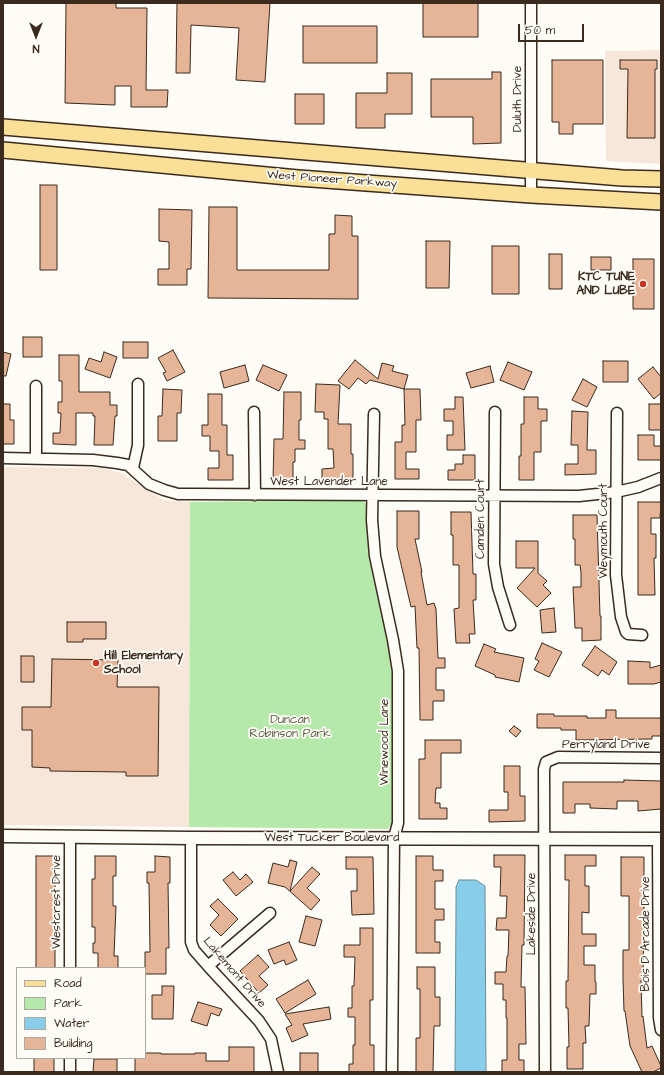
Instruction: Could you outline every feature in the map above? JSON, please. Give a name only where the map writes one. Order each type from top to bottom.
[{"type":"main road","points":[[3,127],[622,178],[661,179]]},
{"type":"main road","points":[[243,173],[246,147]]},
{"type":"main road","name":"West Pioneer Parkway","points":[[3,150],[243,173],[531,196],[661,202]]},
{"type":"street","name":"Duluth Drive","points":[[531,3],[531,196]]},
{"type":"street","points":[[3,458],[93,460],[128,465],[133,468],[138,445],[138,384]]},
{"type":"street","points":[[36,386],[36,458]]},
{"type":"street","points":[[254,412],[255,495]]},
{"type":"street","name":"Camden Court","points":[[495,412],[494,564],[498,587],[510,625]]},
{"type":"street","name":"Weymouth Court","points":[[617,413],[616,575],[621,618],[626,632],[628,634],[642,635]]},
{"type":"street","name":"Winewood Lane","points":[[374,414],[372,520],[375,556],[398,671],[398,823],[394,838],[392,1072]]},
{"type":"street","name":"West Lavender Lane","points":[[133,468],[149,484],[178,494],[579,496],[616,492],[638,487],[661,478]]},
{"type":"street","name":"Perryland Drive","points":[[551,759],[558,757],[661,758]]},
{"type":"street","name":"Lakeside Drive","points":[[545,1072],[544,769],[546,762],[551,759]]},
{"type":"street","name":"West Tucker Boulevard","points":[[3,836],[660,839]]},
{"type":"street","name":"Westcrest Drive","points":[[70,837],[70,967]]},
{"type":"street","name":"Lakemont Drive","points":[[191,838],[190,942],[194,950],[259,1021],[271,1039],[278,1072]]},
{"type":"street","name":"Bois D Arcade Drive","points":[[660,839],[661,1030]]},
{"type":"street","points":[[208,966],[270,914]]},
{"type":"street","points":[[70,1059],[70,1072]]},
{"type":"shaded area","points":[[661,50],[661,164],[606,161],[605,51]]},
{"type":"shaded area","name":"Hill Elementary School","points":[[3,467],[102,468],[121,473],[164,500],[190,502],[189,827],[3,825]]},
{"type":"green space","name":"Duncan Robinson Park","points":[[361,500],[368,505],[375,573],[392,664],[393,822],[388,829],[189,827],[190,502]]},
{"type":"water","points":[[459,880],[476,880],[485,886],[486,1072],[455,1072],[456,887]]},
{"type":"building","points":[[66,3],[116,3],[116,8],[147,8],[146,90],[168,90],[167,107],[131,107],[131,86],[115,86],[115,105],[65,103]]},
{"type":"building","points":[[177,3],[270,3],[265,82],[236,80],[239,28],[191,25],[190,73],[176,73]]},
{"type":"building","points":[[423,3],[478,3],[478,37],[423,37]]},
{"type":"building","points":[[303,26],[377,26],[377,63],[303,63]]},
{"type":"building","points":[[552,60],[603,60],[603,124],[573,124],[573,134],[559,134],[559,122],[552,122]]},
{"type":"building","points":[[620,60],[657,60],[657,69],[655,69],[655,138],[627,138],[628,69],[620,69]]},
{"type":"building","points":[[492,72],[501,72],[501,143],[473,144],[473,117],[431,117],[431,79],[492,79]]},
{"type":"building","points":[[387,73],[412,73],[412,114],[385,114],[385,128],[356,128],[356,93],[387,93]]},
{"type":"building","points":[[295,94],[324,94],[324,124],[295,124]]},
{"type":"building","points":[[40,185],[57,185],[57,270],[40,270]]},
{"type":"building","points":[[209,207],[237,207],[237,270],[329,270],[329,234],[335,234],[335,215],[352,216],[352,236],[358,236],[358,299],[208,298]]},
{"type":"building","points":[[159,209],[192,210],[191,269],[187,269],[187,285],[158,285],[158,269],[169,269],[169,242],[159,241]]},
{"type":"building","points":[[426,241],[450,241],[449,288],[426,288]]},
{"type":"building","points":[[492,246],[519,246],[519,294],[492,294]]},
{"type":"building","points":[[549,254],[562,254],[562,289],[549,289]]},
{"type":"building","points":[[591,257],[611,257],[611,270],[591,270]]},
{"type":"building","points":[[633,259],[654,259],[654,309],[633,309]]},
{"type":"building","points":[[23,337],[42,337],[42,357],[23,357]]},
{"type":"building","points":[[123,342],[148,342],[148,358],[123,358]]},
{"type":"building","points":[[173,350],[185,372],[167,381],[163,373],[166,372],[158,358]]},
{"type":"building","points":[[3,352],[11,354],[6,376],[3,376]]},
{"type":"building","points":[[104,352],[117,357],[110,378],[85,369],[89,358],[101,362]]},
{"type":"building","points":[[59,355],[79,355],[79,392],[110,392],[110,405],[117,405],[113,445],[94,445],[95,416],[93,416],[93,413],[76,413],[76,445],[53,444],[53,433],[60,433],[61,413],[58,413],[58,402],[62,402],[62,381],[59,381]]},
{"type":"building","points":[[355,360],[378,379],[382,363],[394,366],[392,371],[408,375],[404,389],[370,380],[366,384],[358,378],[349,389],[338,381]]},
{"type":"building","points":[[603,361],[628,361],[628,382],[603,382]]},
{"type":"building","points":[[508,362],[532,372],[524,390],[500,380]]},
{"type":"building","points":[[245,365],[249,381],[224,388],[220,372]]},
{"type":"building","points":[[263,365],[287,375],[279,391],[256,380]]},
{"type":"building","points":[[490,366],[494,382],[471,388],[466,373]]},
{"type":"building","points":[[653,367],[661,377],[661,393],[654,399],[638,379]]},
{"type":"building","points":[[583,379],[597,387],[587,407],[572,400]]},
{"type":"building","points":[[316,384],[340,385],[338,424],[351,424],[353,479],[322,480],[322,469],[334,468],[333,449],[328,449],[328,419],[324,419],[324,412],[315,412]]},
{"type":"building","points":[[163,389],[182,390],[181,413],[177,413],[177,441],[158,441],[158,416],[162,416]]},
{"type":"building","points":[[404,389],[420,389],[421,420],[416,420],[416,452],[406,452],[406,469],[419,469],[419,479],[395,479],[395,442],[402,442],[402,425],[405,425]]},
{"type":"building","points":[[284,392],[301,392],[299,440],[305,440],[305,449],[295,449],[293,480],[273,480],[274,439],[283,439]]},
{"type":"building","points":[[208,394],[222,394],[222,425],[227,425],[227,455],[233,455],[233,480],[208,480],[208,468],[219,468],[219,451],[210,451],[210,436],[202,436],[202,425],[208,425]]},
{"type":"building","points":[[455,397],[463,397],[465,450],[447,450],[447,435],[453,435],[453,421],[444,421],[444,409],[455,409]]},
{"type":"building","points":[[524,397],[538,397],[538,409],[547,409],[547,421],[541,421],[541,452],[534,452],[534,480],[519,480],[521,424],[524,424]]},
{"type":"building","points":[[3,404],[10,404],[10,420],[14,420],[14,444],[3,444]]},
{"type":"building","points":[[649,404],[661,404],[661,430],[649,430]]},
{"type":"building","points":[[572,411],[588,412],[587,450],[596,450],[596,474],[565,475],[565,464],[578,464],[578,445],[571,445]]},
{"type":"building","points":[[638,435],[654,435],[654,446],[661,446],[661,460],[638,460]]},
{"type":"building","points":[[463,455],[475,455],[475,480],[448,480],[448,470],[455,470],[455,464],[463,464]]},
{"type":"building","points":[[638,502],[661,502],[660,518],[651,518],[651,534],[656,534],[656,558],[654,558],[655,595],[638,595]]},
{"type":"building","points":[[397,511],[419,511],[419,539],[415,539],[427,605],[434,603],[436,609],[438,658],[445,658],[445,668],[436,668],[436,690],[444,690],[444,701],[433,701],[433,720],[420,720],[419,648],[417,648],[415,606],[411,607],[397,547]]},
{"type":"building","points":[[451,512],[471,512],[473,574],[476,574],[476,600],[473,600],[475,634],[469,634],[470,643],[456,643],[454,609],[459,608],[459,565],[453,565]]},
{"type":"building","points":[[573,515],[597,515],[601,640],[582,641],[582,628],[575,628],[573,587],[581,587],[581,572],[580,565],[575,565]]},
{"type":"building","points":[[516,541],[538,541],[538,573],[547,581],[543,585],[551,593],[537,607],[517,588],[535,568],[516,568]]},
{"type":"building","points":[[554,608],[556,632],[542,633],[540,610]]},
{"type":"building","points":[[67,622],[106,622],[106,639],[83,639],[83,642],[67,642]]},
{"type":"building","points":[[542,643],[562,652],[549,677],[534,670],[539,661],[535,659]]},
{"type":"building","points":[[484,644],[496,649],[494,652],[524,658],[519,682],[495,677],[495,675],[475,666]]},
{"type":"building","points":[[595,646],[617,662],[609,675],[602,670],[598,676],[582,665]]},
{"type":"building","points":[[21,656],[34,656],[34,682],[21,682]]},
{"type":"building","points":[[52,659],[118,660],[117,687],[159,687],[158,776],[126,776],[126,772],[50,771],[50,768],[32,767],[32,730],[22,730],[22,707],[51,707]]},
{"type":"building","points":[[628,661],[650,662],[650,668],[661,665],[661,682],[654,684],[628,684]]},
{"type":"building","points":[[606,710],[616,710],[616,718],[661,718],[661,736],[652,736],[652,739],[576,740],[576,730],[561,730],[561,728],[537,728],[537,714],[606,718]]},
{"type":"building","points":[[514,726],[521,731],[516,737],[509,731]]},
{"type":"building","points":[[425,740],[461,740],[461,753],[441,753],[441,788],[436,788],[435,803],[440,803],[440,808],[447,808],[447,819],[419,819],[419,759],[425,759]]},
{"type":"building","points":[[504,766],[520,766],[520,796],[525,796],[525,821],[489,822],[489,810],[508,810],[508,792],[504,792]]},
{"type":"building","points":[[624,780],[661,781],[661,809],[638,811],[638,801],[617,801],[617,809],[590,808],[590,804],[575,804],[575,813],[563,813],[563,782],[624,782]]},
{"type":"building","points":[[494,855],[525,855],[524,945],[522,945],[521,987],[525,987],[526,1044],[519,1044],[519,1060],[524,1060],[524,1072],[502,1072],[502,1060],[507,1060],[506,1000],[503,1000],[503,984],[495,984],[495,972],[506,972],[509,930],[496,930],[497,918],[506,918],[507,896],[500,896],[501,867],[494,867]]},
{"type":"building","points":[[565,855],[596,855],[596,866],[585,866],[585,886],[589,886],[589,913],[582,912],[582,934],[596,934],[596,946],[584,946],[584,965],[595,965],[596,994],[590,994],[589,1026],[585,1026],[586,1043],[583,1043],[583,1069],[567,1069],[567,1047],[569,1047],[568,1008],[566,1008],[566,981],[568,981],[569,880],[565,880]]},
{"type":"building","points":[[36,856],[55,856],[55,967],[36,967]]},
{"type":"building","points":[[95,856],[116,856],[116,876],[113,876],[113,906],[116,906],[114,956],[118,956],[118,967],[98,967],[98,953],[93,953],[93,943],[95,943],[95,927],[92,927],[92,879],[95,879]]},
{"type":"building","points":[[155,856],[170,857],[170,883],[168,883],[169,948],[166,948],[166,974],[146,974],[145,967],[145,952],[150,952],[149,883],[147,883],[147,872],[155,872]]},
{"type":"building","points":[[416,856],[433,856],[433,870],[443,870],[443,881],[435,881],[435,909],[444,909],[444,920],[435,920],[435,942],[440,942],[440,953],[416,953]]},
{"type":"building","points":[[346,857],[373,857],[374,914],[352,915],[351,891],[357,891],[357,869],[346,869]]},
{"type":"building","points":[[621,857],[644,857],[643,980],[641,980],[642,1017],[643,1016],[647,1048],[652,1046],[661,1066],[661,1068],[653,1072],[642,1072],[630,1046],[624,1011],[623,950],[629,950],[629,896],[621,896]]},
{"type":"building","points":[[290,860],[297,862],[290,891],[312,867],[320,874],[307,888],[320,900],[311,910],[285,887],[268,883],[273,863],[288,867]]},
{"type":"building","points":[[233,872],[240,880],[246,874],[253,882],[236,896],[223,880]]},
{"type":"building","points":[[218,899],[238,919],[221,936],[210,925],[219,915],[210,906]]},
{"type":"building","points":[[306,916],[322,920],[315,946],[299,942]]},
{"type":"building","points":[[360,928],[373,928],[373,1000],[370,1000],[370,1045],[374,1045],[374,1072],[349,1072],[349,1064],[353,1064],[353,1045],[355,1045],[355,1017],[348,1017],[348,1008],[352,1008],[352,986],[354,986],[355,957],[344,957],[344,945],[360,945]]},
{"type":"building","points":[[289,942],[297,960],[286,965],[284,960],[274,964],[268,950]]},
{"type":"building","points":[[258,955],[269,967],[259,976],[268,985],[259,993],[240,971]]},
{"type":"building","points":[[417,967],[435,967],[435,997],[440,997],[440,1026],[434,1026],[433,1072],[416,1072],[416,1038],[420,1038],[420,989],[417,989]]},
{"type":"building","points":[[308,980],[316,994],[285,1013],[276,999]]},
{"type":"building","points":[[162,986],[174,986],[173,1019],[152,1019],[152,995],[162,995]]},
{"type":"building","points":[[198,1002],[222,1009],[219,1016],[211,1013],[207,1026],[191,1021]]},
{"type":"building","points":[[329,1007],[331,1019],[303,1024],[308,1035],[292,1042],[286,1028],[292,1025],[285,1014]]},
{"type":"building","points":[[229,1047],[254,1047],[254,1072],[135,1072],[135,1059],[146,1059],[146,1053],[206,1053],[206,1061],[229,1061]]},
{"type":"building","points":[[300,1053],[318,1053],[318,1072],[300,1072]]},
{"type":"building","points":[[34,1059],[54,1059],[54,1072],[34,1072]]},
{"type":"building","points":[[94,1059],[117,1059],[117,1072],[93,1072]]},
{"type":"place","name":"KTC TUNE AND LUBE","points":[[643,284]]},
{"type":"place","name":"Hill Elementary School","points":[[96,663]]}]
